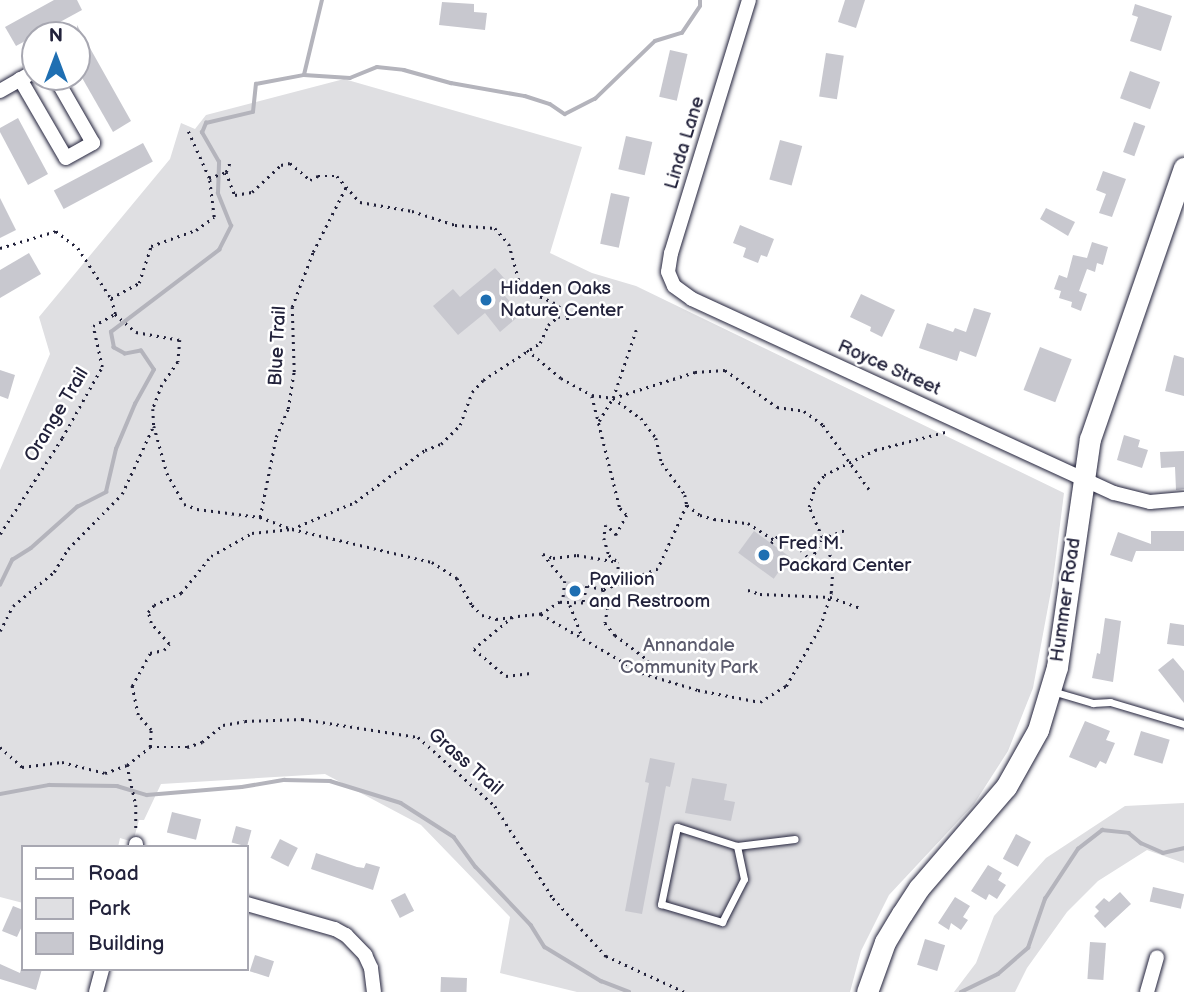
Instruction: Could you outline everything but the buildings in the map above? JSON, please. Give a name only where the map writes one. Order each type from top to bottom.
[{"type":"main road","name":"Hummer Road","points":[[867,992],[886,942],[907,905],[939,864],[981,818],[1024,758],[1051,691],[1083,477],[1100,401],[1184,168]]},
{"type":"street","name":"Linda Lane","points":[[681,294],[670,280],[671,253],[749,0]]},
{"type":"street","points":[[0,91],[20,79]]},
{"type":"street","points":[[27,91],[66,158],[93,144],[63,91]]},
{"type":"street","name":"Royce Street","points":[[681,294],[1140,501],[1184,499]]},
{"type":"street","points":[[248,904],[335,929],[346,935],[365,955],[371,968],[374,992]]},
{"type":"street","points":[[1147,992],[1157,957]]},
{"type":"street","points":[[96,992],[101,971]]},
{"type":"lane","points":[[1051,691],[1093,702],[1110,702],[1184,724]]},
{"type":"lane","points":[[737,846],[744,879],[722,922],[661,904],[677,827],[737,846],[795,839]]},
{"type":"path","points":[[111,298],[139,283],[152,246],[196,230],[214,217],[209,178],[188,131]]},
{"type":"path","points":[[230,162],[226,172],[235,195],[252,192],[281,165],[290,163],[310,180],[332,174],[347,185],[360,202],[412,211],[455,225],[495,228],[509,244],[521,288]]},
{"type":"path","points":[[209,178],[226,172]]},
{"type":"path","name":"Blue Trail","points":[[260,517],[269,469],[288,409],[292,380],[292,307],[313,252],[347,185]]},
{"type":"path","points":[[0,248],[56,231],[78,248],[111,298],[115,314],[135,332],[180,340],[178,362],[162,385],[153,409],[154,426],[171,483],[184,504],[197,509],[260,517],[292,529],[432,562],[457,578],[472,605],[482,615],[496,619],[541,614],[563,601]]},
{"type":"path","points":[[512,289],[521,288],[553,302],[569,322]]},
{"type":"path","name":"Orange Trail","points":[[0,534],[62,438],[103,367],[93,326],[115,314]]},
{"type":"path","points":[[0,747],[22,767],[62,762],[105,773],[127,765],[150,747],[151,730],[138,715],[132,686],[150,653],[163,650],[169,644],[151,623],[148,612],[154,604],[181,593],[211,556],[252,533],[292,529],[355,502],[425,450],[442,444],[460,425],[472,392],[484,380],[540,343],[548,325],[558,317],[566,315]]},
{"type":"path","points":[[599,421],[613,398],[636,330]]},
{"type":"path","points":[[527,350],[561,378],[592,395],[613,398],[695,372],[725,370],[777,407],[804,411],[823,425],[869,489]]},
{"type":"path","points":[[592,395],[620,508],[627,516],[616,535],[607,525],[604,538],[609,555],[618,562]]},
{"type":"path","points":[[563,601],[570,604],[583,603],[587,586],[603,590],[658,569],[687,505],[685,495],[662,463],[656,438],[642,418],[613,398]]},
{"type":"path","points":[[541,614],[651,676],[698,690],[760,702],[786,686],[821,627],[830,597],[833,563],[809,507],[814,489],[824,475],[875,450],[944,433],[964,423]]},
{"type":"path","points":[[0,631],[13,606],[54,572],[68,549],[122,494],[154,426]]},
{"type":"path","points":[[687,505],[700,515],[748,523],[772,541],[779,536],[795,543],[811,560],[821,540]]},
{"type":"path","points":[[795,543],[821,540],[848,529]]},
{"type":"path","points":[[563,601],[565,581],[543,554],[553,558],[577,555],[618,562]]},
{"type":"path","points":[[617,584],[618,562]]},
{"type":"path","points":[[603,590],[608,608],[604,623],[615,635],[648,660],[651,676]]},
{"type":"path","points":[[748,590],[760,594],[830,597],[860,608]]},
{"type":"path","points":[[570,604],[583,639]]},
{"type":"path","points":[[513,617],[474,649],[483,660],[506,676],[531,673]]},
{"type":"path","name":"Grass Trail","points":[[150,747],[187,747],[202,742],[223,725],[302,719],[418,737],[495,806],[553,898],[606,956],[685,992]]},
{"type":"path","points":[[127,765],[136,805],[136,845]]},
{"type":"green space","name":"Annandale Community Park","points":[[344,79],[582,147],[550,253],[592,273],[636,286],[1064,493],[1053,580],[1033,688],[1008,751],[974,804],[889,895],[861,951],[850,992],[577,992],[500,973],[510,917],[421,825],[325,774],[161,784],[144,820],[139,820],[133,842],[120,838],[118,845],[21,845],[21,902],[0,897],[0,470],[50,354],[39,317],[170,159],[181,123],[195,129],[206,115]]},
{"type":"green space","points":[[1184,803],[1184,863],[1147,850],[1098,881],[1067,912],[1027,968],[1015,992],[954,992],[976,963],[994,916],[1046,858],[1125,806]]},
{"type":"waterway","points":[[0,585],[12,560],[31,548],[77,507],[106,492],[116,449],[135,404],[154,370],[141,351],[125,354],[114,348],[111,332],[219,250],[231,226],[218,193],[219,162],[202,133],[206,123],[253,112],[256,84],[304,75],[322,0]]},
{"type":"waterway","points":[[304,75],[350,78],[377,67],[404,70],[451,83],[525,96],[550,104],[565,114],[595,99],[655,41],[682,33],[700,6],[700,0]]},
{"type":"waterway","points":[[0,794],[49,785],[117,786],[147,795],[242,787],[284,780],[330,781],[401,803],[454,837],[476,867],[531,925],[545,947],[601,981],[629,992]]},
{"type":"waterway","points":[[961,992],[998,974],[1028,948],[1045,899],[1078,849],[1102,830],[1129,833],[1141,843],[1163,853],[1184,848]]},
{"type":"place","name":"Hidden Oaks Nature Center","points":[[486,300]]},
{"type":"place","name":"Fred M. Packard Center","points":[[764,555]]},
{"type":"place","name":"Pavilion and Restroom","points":[[575,591]]}]
